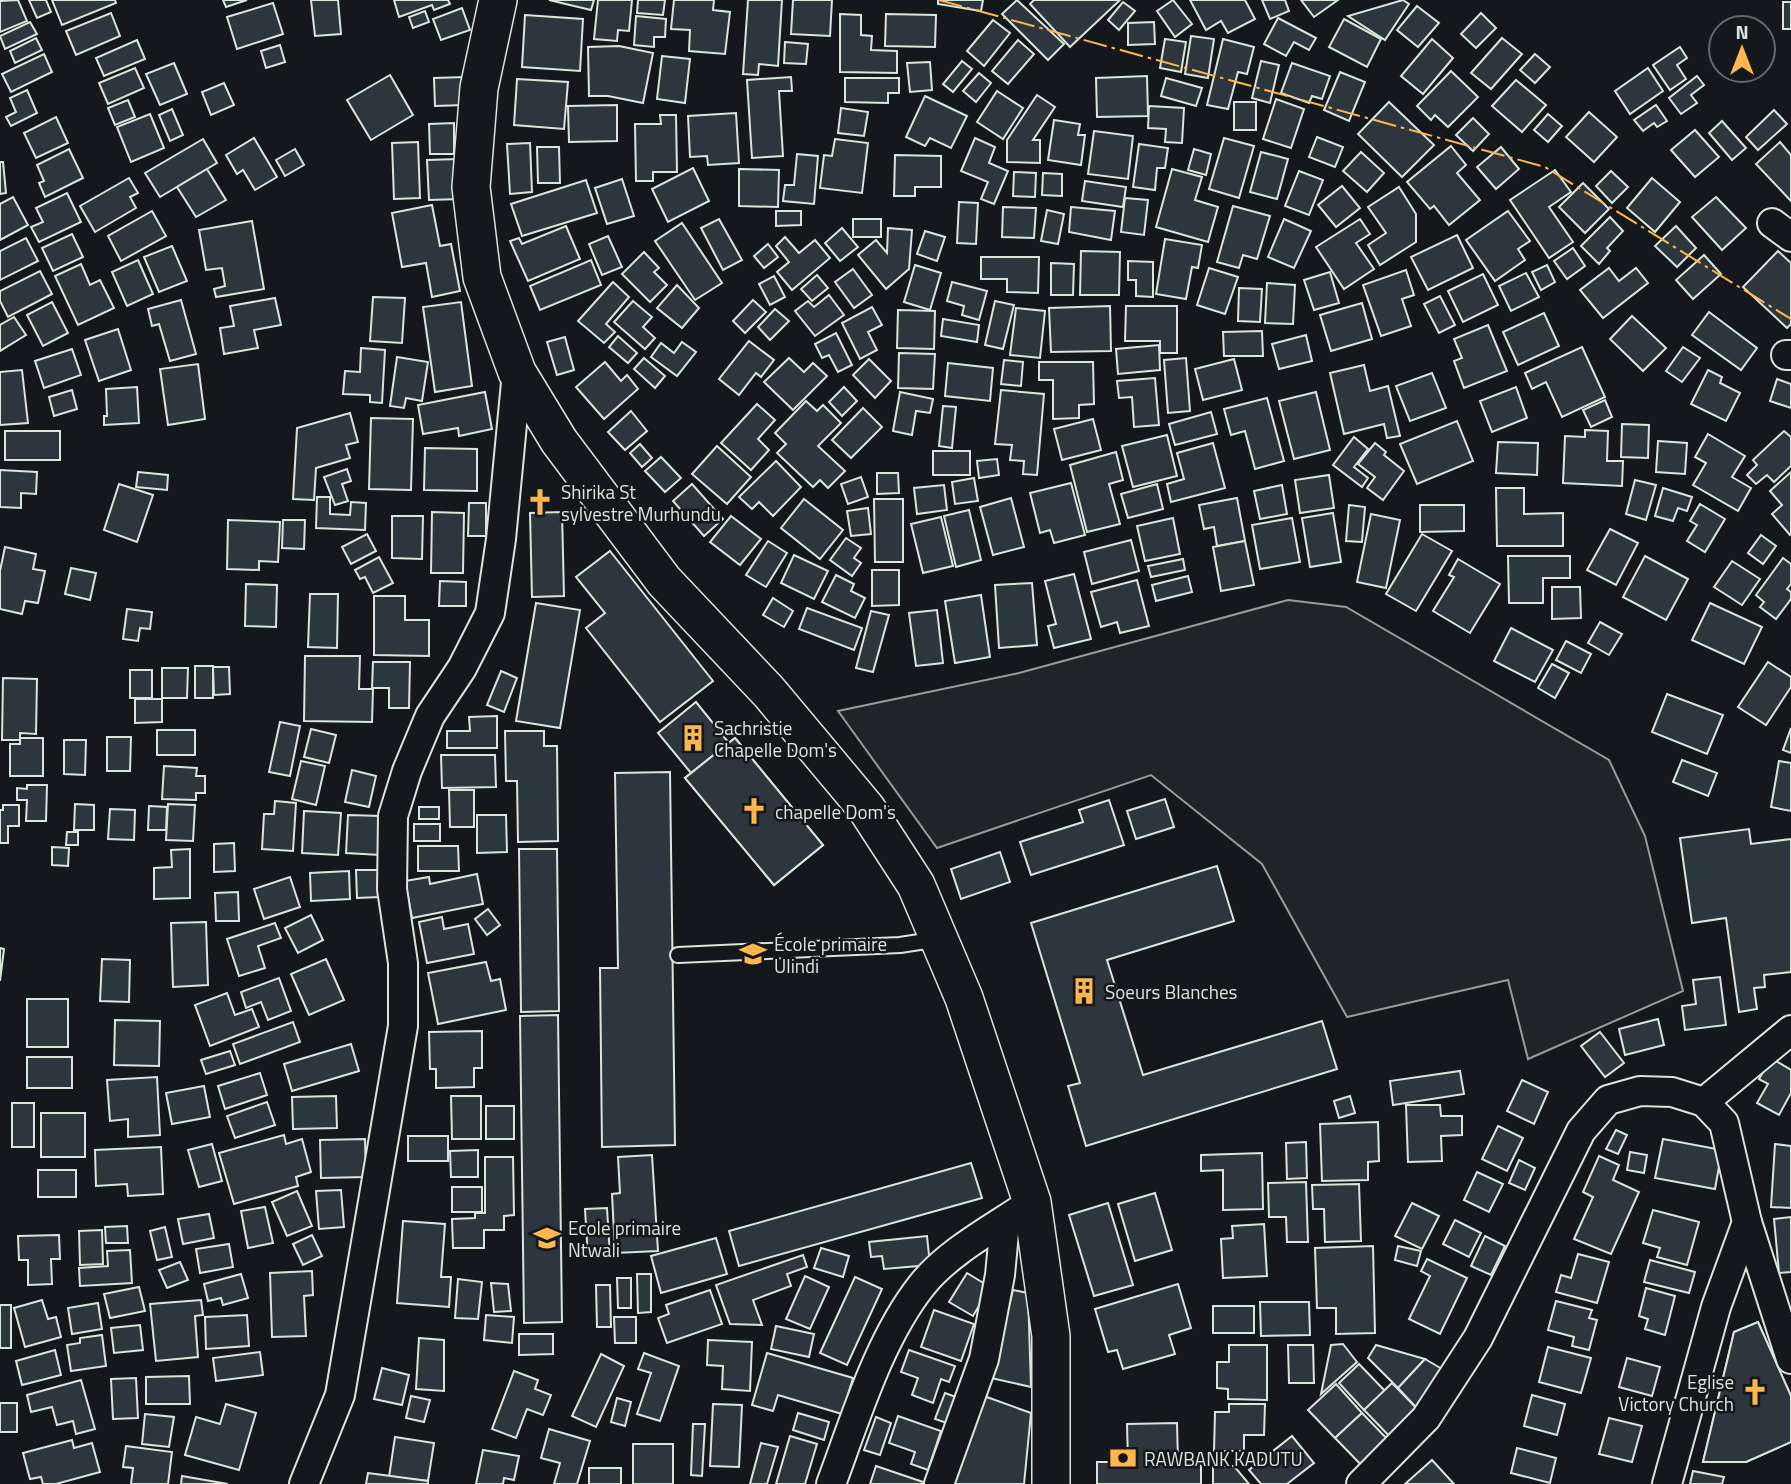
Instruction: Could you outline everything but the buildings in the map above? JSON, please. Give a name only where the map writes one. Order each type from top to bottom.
[{"type":"street","points":[[498,0],[479,88],[471,187],[482,277],[517,372],[559,441],[664,582],[769,692],[866,808],[916,885],[964,998],[1051,1336],[1051,1484]]},
{"type":"street","points":[[303,1484],[340,1395],[403,1026],[402,963],[392,889],[393,816],[407,771],[430,716],[462,668],[490,613],[501,539],[517,372]]},
{"type":"street","points":[[1704,1102],[1791,1030]]},
{"type":"street","points":[[1362,1484],[1426,1418],[1478,1338],[1581,1131],[1608,1100],[1640,1091],[1672,1092],[1704,1102],[1724,1123],[1747,1222],[1791,1359]]},
{"type":"street","points":[[831,1484],[860,1406],[897,1325],[922,1284],[953,1257],[1018,1212]]},
{"type":"street","points":[[939,1484],[984,1359],[1000,1275],[1018,1212]]},
{"type":"street","points":[[1667,1484],[1716,1307],[1747,1222]]},
{"type":"lane","points":[[678,955],[900,944],[939,939]]},
{"type":"shaded area","points":[[1288,600],[1346,607],[1609,760],[1645,836],[1683,991],[1528,1059],[1508,980],[1347,1017],[1262,864],[1151,775],[937,848],[838,711],[1019,673]]},
{"type":"power","points":[[939,0],[1545,167],[1791,319]]},
{"type":"place","name":"Shirika St sylvestre Murhundu","points":[[540,502]]},
{"type":"place","name":"Sachristie Chapelle Dom's","points":[[693,738]]},
{"type":"place","name":"chapelle Dom's","points":[[754,811]]},
{"type":"place","name":"École primaire Ulindi","points":[[753,954]]},
{"type":"place","name":"Soeurs Blanches","points":[[1084,991]]},
{"type":"place","name":"Ecole primaire Ntwali","points":[[547,1238]]},
{"type":"place","name":"Eglise Victory Church","points":[[1755,1392]]},
{"type":"place","name":"RAWBANK KADUTU","points":[[1123,1458]]}]
